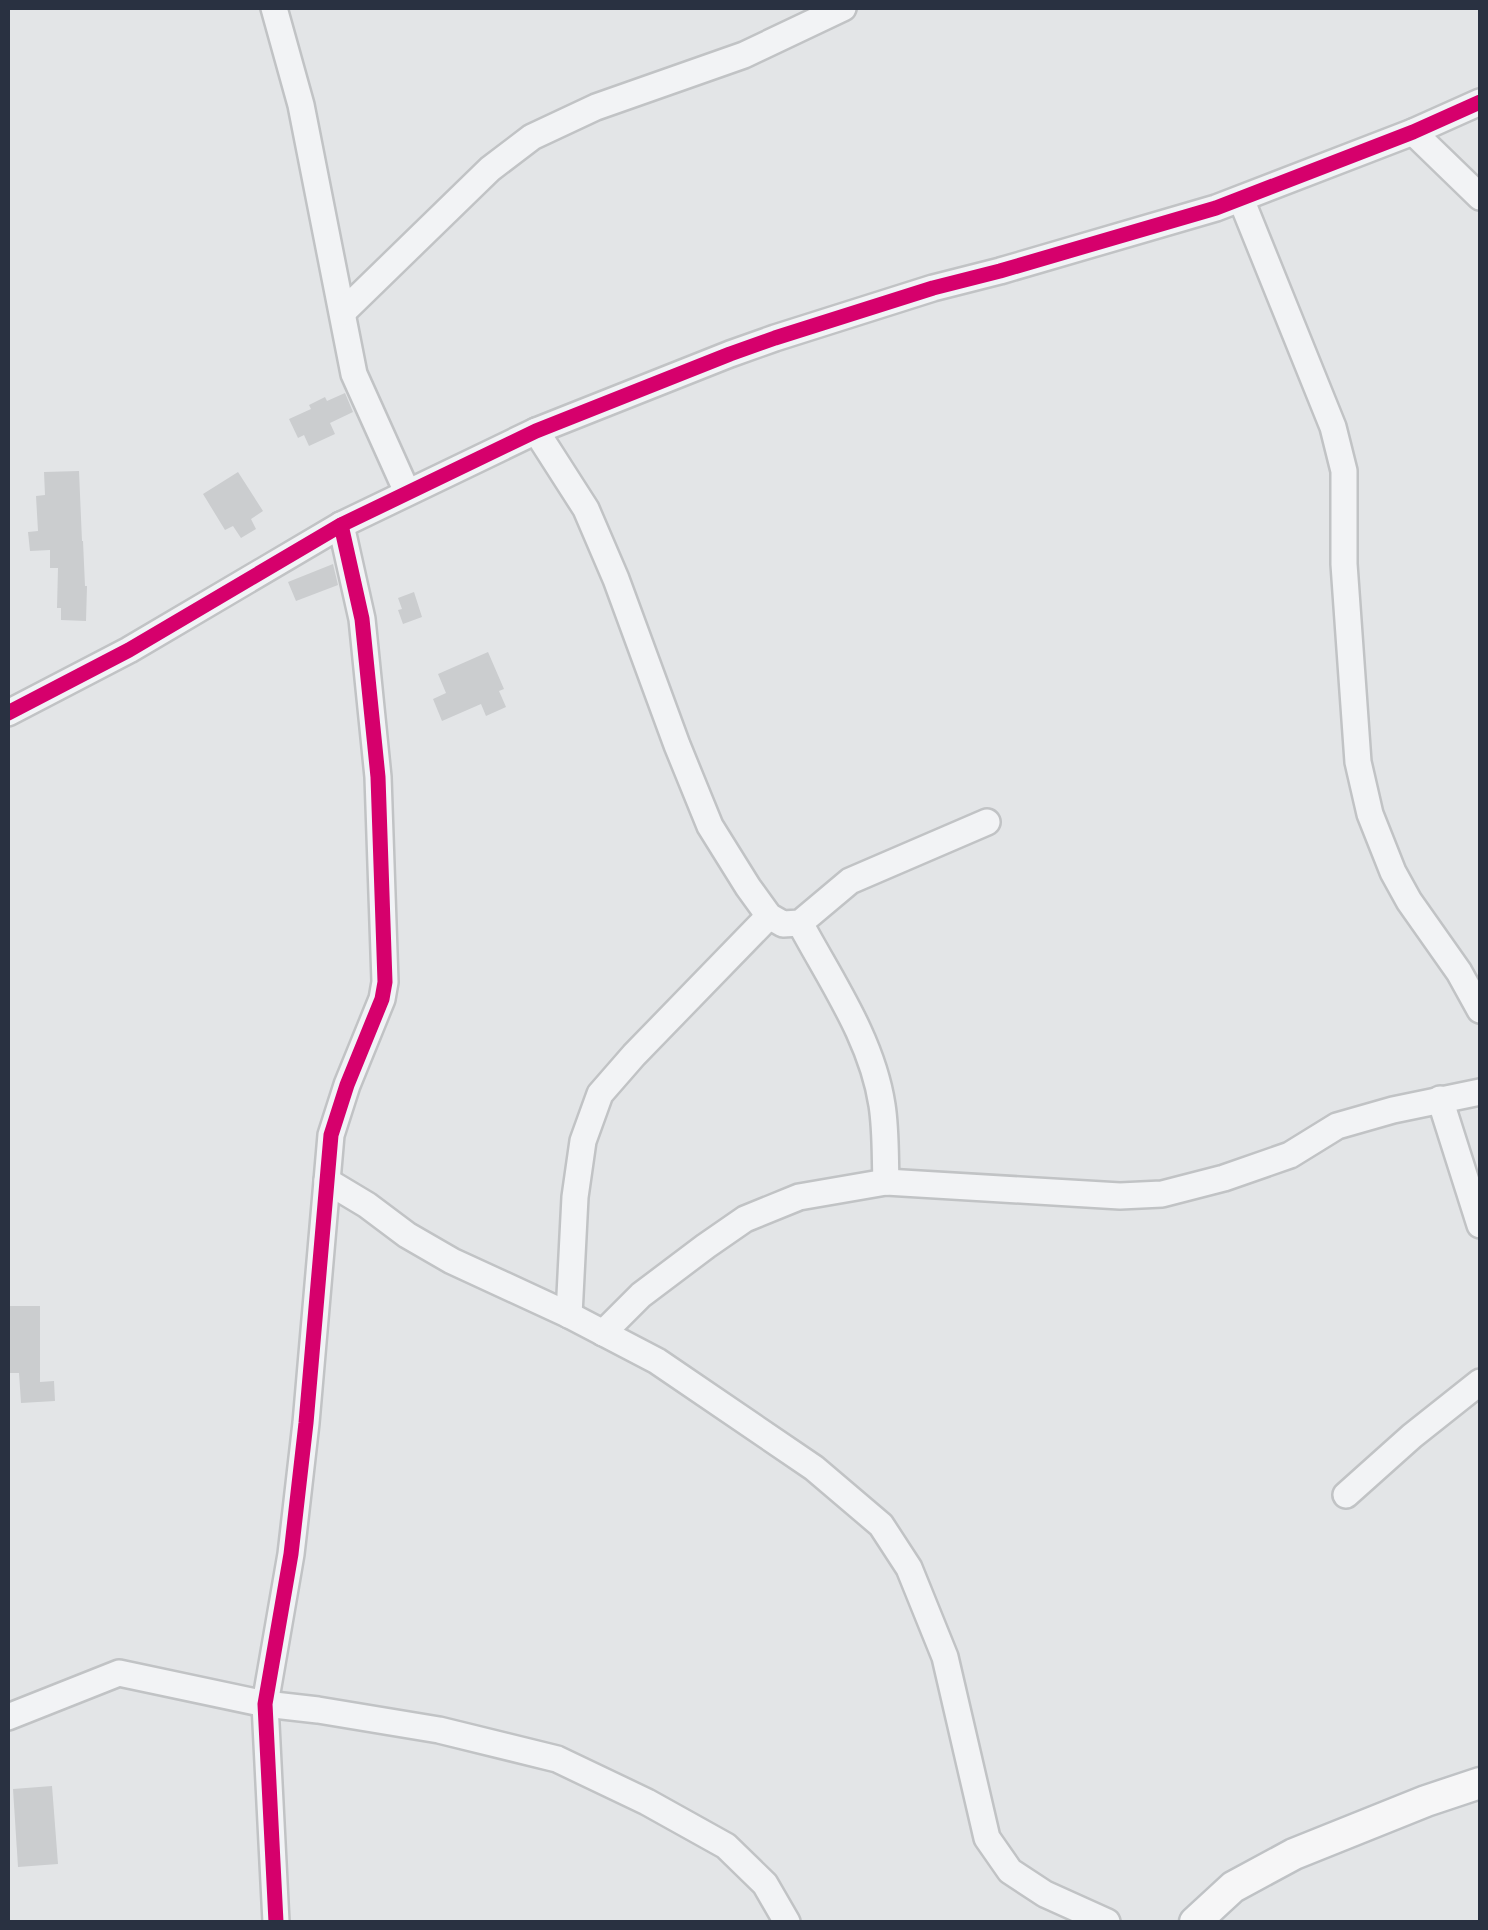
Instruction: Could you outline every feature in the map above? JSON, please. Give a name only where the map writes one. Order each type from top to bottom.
[{"type":"main road","points":[[1195,1922],[1232,1886],[1294,1854],[1480,1782]]},
{"type":"street","points":[[274,8],[301,105],[354,374],[407,492]]},
{"type":"street","points":[[344,312],[490,169],[532,137],[596,108],[744,55],[844,8]]},
{"type":"street","points":[[8,713],[129,650],[341,525],[536,431],[775,338],[934,288],[1186,218],[1480,102]]},
{"type":"street","points":[[1412,132],[1480,196]]},
{"type":"street","points":[[1240,198],[1333,426],[1344,471],[1344,564],[1358,762],[1370,814],[1393,872],[1480,1010]]},
{"type":"street","points":[[536,431],[586,509],[710,826],[769,916],[783,924],[800,923],[850,881],[987,822]]},
{"type":"street","points":[[276,1922],[265,1704],[291,1554],[331,1135],[385,982],[378,777],[362,620],[341,525]]},
{"type":"street","points":[[569,1315],[583,1142],[600,1094],[769,916]]},
{"type":"street","points":[[800,923],[870,1057],[882,1105],[886,1182]]},
{"type":"street","points":[[603,1333],[662,1278],[745,1220],[799,1197],[886,1182],[1120,1196],[1162,1194],[1290,1155],[1337,1126],[1440,1098],[1480,1092]]},
{"type":"street","points":[[1440,1098],[1480,1225]]},
{"type":"street","points":[[328,1181],[452,1261],[569,1315],[657,1362],[814,1468],[881,1525],[909,1568],[945,1657],[987,1838],[1010,1871],[1045,1894],[1107,1922]]},
{"type":"street","points":[[1346,1495],[1480,1382]]},
{"type":"street","points":[[8,1716],[119,1673],[265,1704],[440,1730],[557,1759],[726,1846],[766,1884],[787,1922]]},
{"type":"building","points":[[345,393],[353,412],[330,423],[335,434],[309,446],[304,435],[298,438],[289,419],[325,397],[327,401]]},
{"type":"building","points":[[79,471],[86,621],[61,620],[61,608],[57,608],[58,568],[50,568],[50,550],[30,551],[28,532],[38,531],[36,496],[45,495],[44,472]]},
{"type":"building","points":[[238,472],[263,511],[251,519],[256,529],[241,538],[233,526],[225,530],[203,494]]},
{"type":"building","points":[[333,564],[338,585],[296,601],[288,582]]},
{"type":"building","points":[[414,592],[422,617],[403,624],[398,598]]},
{"type":"building","points":[[488,652],[504,689],[499,691],[506,707],[486,716],[481,704],[442,721],[433,699],[446,693],[438,674]]},
{"type":"building","points":[[8,1306],[40,1306],[40,1382],[54,1381],[55,1401],[21,1403],[19,1373],[8,1373]]},
{"type":"building","points":[[52,1786],[58,1864],[18,1867],[13,1789]]},
{"type":"cycle path","points":[[8,713],[129,650],[341,525],[536,431],[775,338],[933,288],[1216,208],[1480,102]]},
{"type":"cycle path","points":[[276,1922],[265,1704],[291,1554],[331,1135],[385,982],[378,777],[362,619],[341,525]]}]
